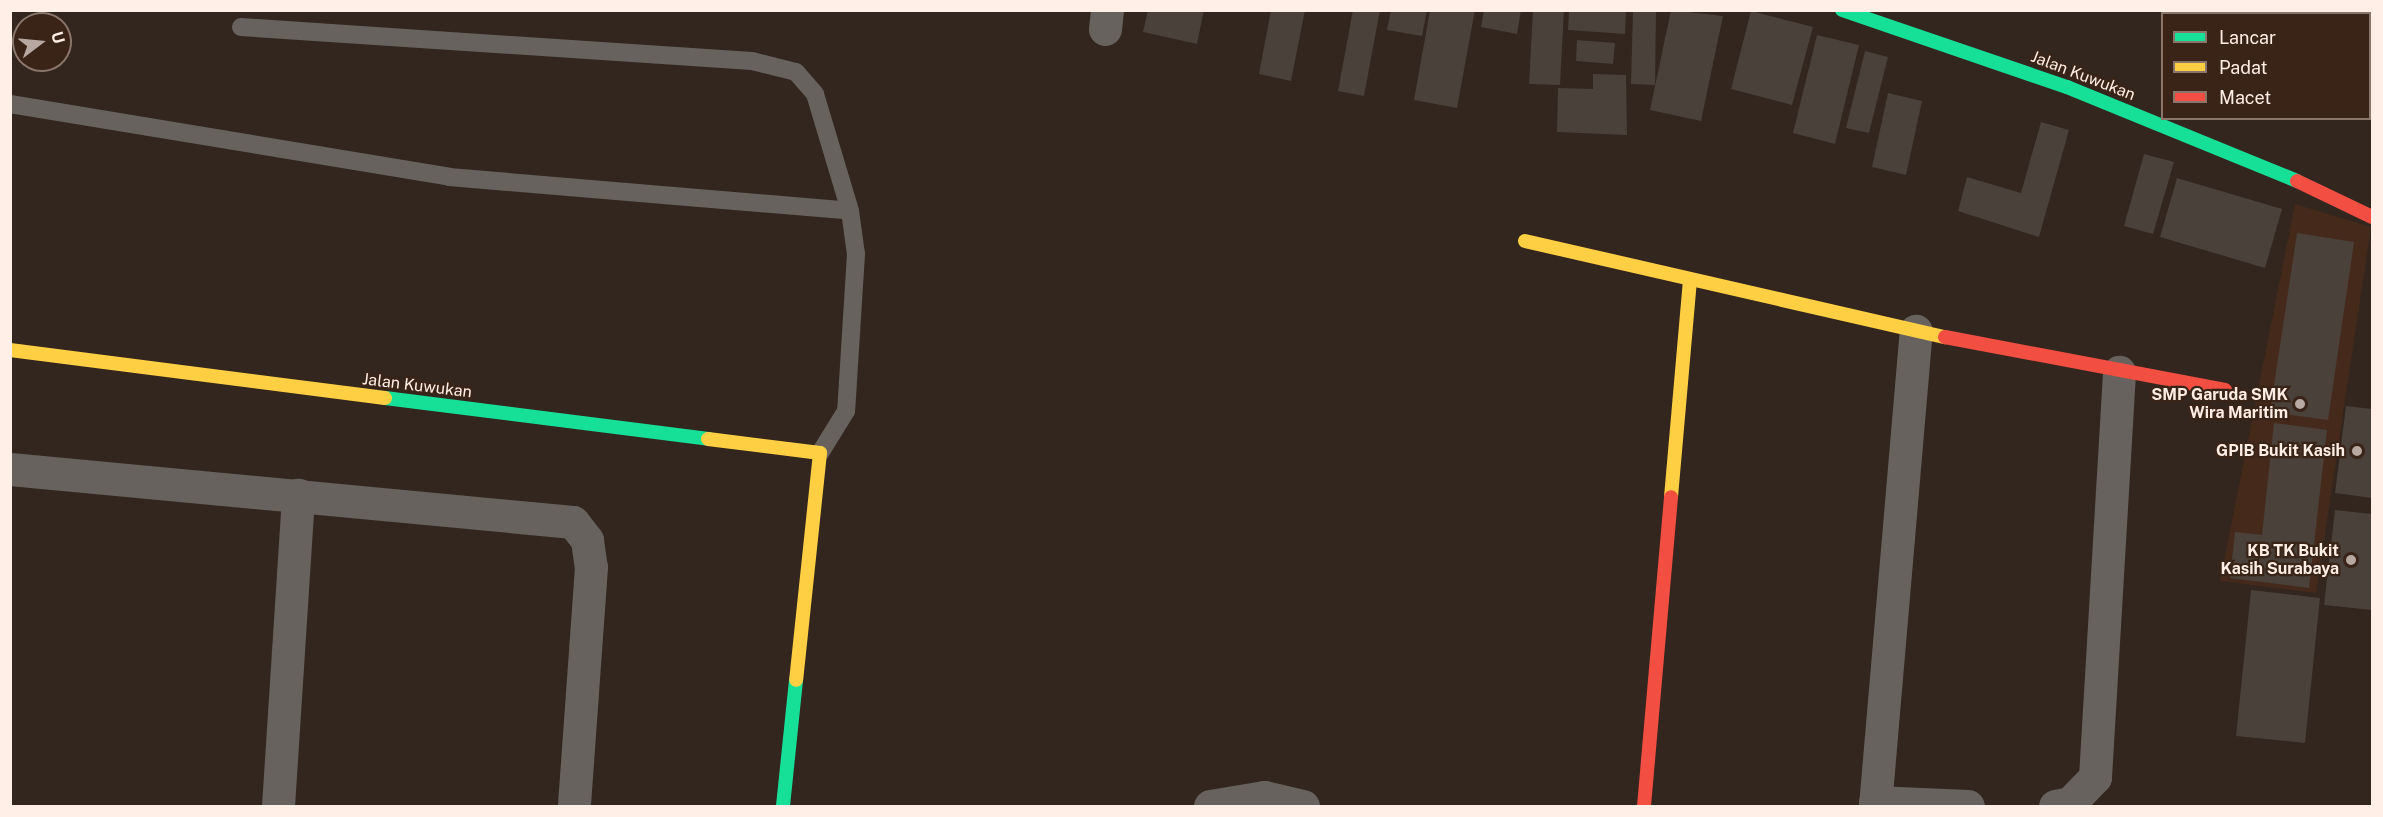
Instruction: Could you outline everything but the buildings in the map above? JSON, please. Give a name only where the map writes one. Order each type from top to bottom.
[{"type":"street","name":"Jalan Kuwukan","points":[[1842,10],[2089,95],[2244,156],[2373,217]]},
{"type":"street","points":[[1525,241],[1690,281],[1916,331],[2119,372],[2225,390]]},
{"type":"street","points":[[1644,807],[1690,281]]},
{"type":"street","points":[[1916,331],[1875,804],[1968,807]]},
{"type":"street","name":"Jalan Kuwukan","points":[[10,350],[820,453]]},
{"type":"street","points":[[2055,807],[2070,803],[2095,777],[2119,372]]},
{"type":"street","points":[[783,807],[820,453]]},
{"type":"street","points":[[10,469],[573,522],[587,540],[591,567],[574,807]]},
{"type":"street","points":[[278,807],[297,495]]},
{"type":"street","points":[[1210,807],[1264,797],[1303,807]]},
{"type":"lane","points":[[241,27],[752,61],[796,72],[816,94],[850,210],[856,254],[846,411],[820,453]]},
{"type":"lane","points":[[10,104],[449,177],[850,210]]},
{"type":"shaded area","name":"SMP Garuda SMK Wira Maritim","points":[[2295,204],[2371,227],[2316,593],[2220,581]]},
{"type":"traffic: fast","points":[[1842,10],[2067,87],[2297,181]]},
{"type":"traffic: fast","points":[[385,398],[708,439]]},
{"type":"traffic: fast","points":[[783,806],[796,680]]},
{"type":"traffic: slow","points":[[1525,241],[1945,337]]},
{"type":"traffic: slow","points":[[1671,497],[1690,281]]},
{"type":"traffic: slow","points":[[10,350],[385,398]]},
{"type":"traffic: slow","points":[[708,439],[820,453],[796,680]]},
{"type":"traffic: jam","points":[[2297,181],[2372,217]]},
{"type":"traffic: jam","points":[[1945,337],[2225,390]]},
{"type":"traffic: jam","points":[[1644,806],[1671,497]]},
{"type":"place","name":"SMP Garuda SMK Wira Maritim","points":[[2300,404]]},
{"type":"place","name":"GPIB Bukit Kasih","points":[[2357,451]]},
{"type":"place","name":"KB TK Bukit Kasih Surabaya","points":[[2351,560]]}]
